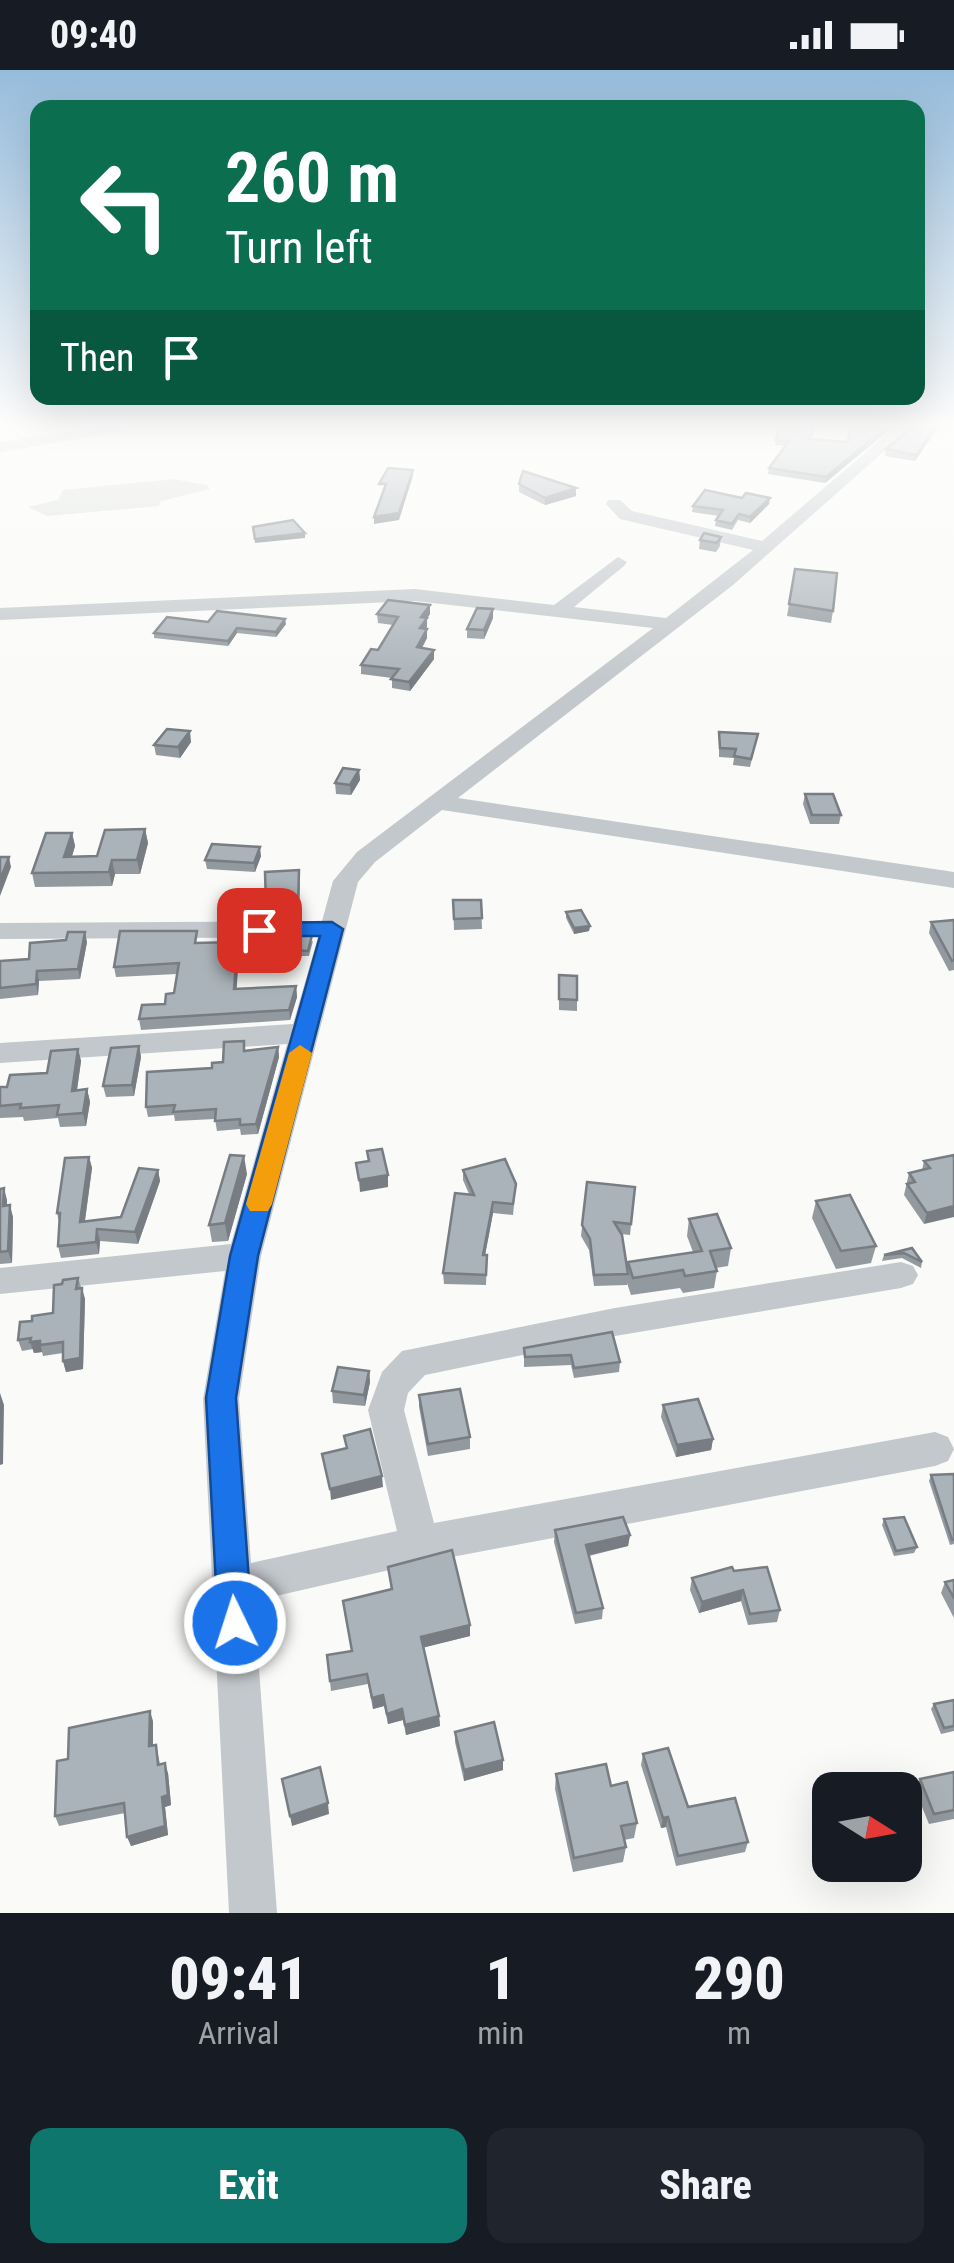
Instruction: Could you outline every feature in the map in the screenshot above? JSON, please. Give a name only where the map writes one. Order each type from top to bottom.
[{"type":"street","points":[[621,510],[626,515],[764,547]]},
{"type":"street","points":[[253,1913],[221,1398],[244,1256],[346,882],[354,868],[436,802],[727,581],[810,510]]},
{"type":"street","points":[[558,611],[618,562]]},
{"type":"street","points":[[0,614],[415,595],[668,624]]},
{"type":"street","points":[[436,802],[954,880]]},
{"type":"street","points":[[0,932],[332,929]]},
{"type":"street","points":[[0,1053],[306,1033]]},
{"type":"street","points":[[0,1281],[244,1256]]},
{"type":"street","points":[[420,1544],[386,1410],[387,1396],[398,1376],[415,1362],[615,1322],[902,1275]]},
{"type":"street","points":[[232,1586],[420,1544],[935,1448]]},
{"type":"shaded area","points":[[34,510],[114,510],[47,516]]},
{"type":"building","points":[[377,510],[400,510],[399,513],[374,517]]},
{"type":"building","points":[[723,510],[757,510],[750,517],[739,514],[732,524],[716,520]]},
{"type":"building","points":[[293,520],[305,533],[255,539],[253,527]]},
{"type":"building","points":[[704,533],[721,537],[717,543],[700,540]]},
{"type":"building","points":[[795,569],[837,573],[833,611],[789,604]]},
{"type":"building","points":[[388,600],[430,605],[421,617],[427,618],[420,628],[427,629],[417,647],[434,650],[409,682],[391,679],[399,669],[361,665],[371,649],[378,650],[398,617],[377,614]]},
{"type":"building","points":[[477,608],[493,609],[484,630],[467,629]]},
{"type":"building","points":[[217,611],[285,619],[276,632],[237,628],[228,641],[154,633],[167,617],[208,622]]},
{"type":"building","points":[[167,729],[190,731],[178,747],[154,745]]},
{"type":"building","points":[[719,732],[758,734],[751,759],[734,756],[736,749],[720,748]]},
{"type":"building","points":[[343,768],[359,770],[350,785],[335,783]]},
{"type":"building","points":[[805,794],[833,794],[841,815],[812,815]]},
{"type":"building","points":[[145,829],[137,860],[112,860],[109,872],[32,873],[46,833],[72,833],[64,857],[97,856],[105,830]]},
{"type":"building","points":[[212,844],[260,847],[254,863],[205,860]]},
{"type":"building","points":[[0,857],[9,857],[0,880]]},
{"type":"building","points":[[299,870],[298,906],[266,906],[265,872]]},
{"type":"building","points":[[453,900],[481,900],[482,918],[454,919]]},
{"type":"building","points":[[581,910],[590,926],[574,928],[566,912]]},
{"type":"building","points":[[954,920],[954,960],[952,961],[931,922]]},
{"type":"building","points":[[120,931],[197,931],[195,943],[238,942],[234,989],[296,986],[289,1010],[139,1019],[142,1005],[165,1004],[166,994],[174,993],[179,963],[114,967]]},
{"type":"building","points":[[68,932],[85,932],[78,969],[37,971],[36,984],[0,988],[0,961],[29,959],[30,943],[66,940]]},
{"type":"building","points":[[298,935],[312,935],[308,951],[294,950]]},
{"type":"building","points":[[249,936],[265,936],[259,959],[243,959]]},
{"type":"building","points":[[559,975],[577,976],[577,1000],[559,999]]},
{"type":"building","points":[[244,1041],[244,1051],[278,1047],[256,1124],[240,1125],[240,1119],[215,1121],[216,1109],[173,1112],[175,1105],[146,1107],[147,1072],[212,1068],[212,1063],[223,1062],[224,1042]]},
{"type":"building","points":[[139,1046],[132,1085],[103,1086],[111,1048]]},
{"type":"building","points":[[78,1049],[72,1091],[87,1089],[83,1113],[57,1115],[59,1105],[0,1106],[0,1087],[7,1087],[10,1075],[47,1073],[51,1051]]},
{"type":"building","points":[[382,1149],[388,1175],[359,1180],[356,1163],[369,1161],[367,1151]]},
{"type":"building","points":[[230,1155],[244,1156],[225,1223],[209,1225]]},
{"type":"building","points":[[954,1155],[954,1206],[927,1213],[907,1184],[915,1182],[909,1173],[930,1168],[924,1161]]},
{"type":"building","points":[[89,1157],[80,1222],[121,1217],[139,1168],[158,1170],[135,1232],[97,1229],[96,1242],[58,1246],[57,1213],[65,1158]]},
{"type":"building","points":[[505,1159],[516,1184],[513,1204],[493,1202],[483,1255],[487,1255],[486,1275],[443,1273],[455,1193],[474,1195],[463,1170]]},
{"type":"building","points":[[587,1182],[635,1187],[631,1224],[614,1222],[622,1235],[628,1274],[594,1275],[590,1239],[582,1225]]},
{"type":"building","points":[[4,1188],[3,1206],[10,1205],[8,1251],[0,1252],[0,1189]]},
{"type":"building","points":[[850,1195],[876,1246],[841,1251],[816,1201]]},
{"type":"building","points":[[717,1214],[731,1248],[710,1251],[717,1271],[685,1276],[683,1270],[633,1278],[628,1262],[702,1251],[689,1219]]},
{"type":"building","points":[[912,1248],[922,1262],[904,1253],[884,1255]]},
{"type":"building","points":[[78,1278],[76,1289],[82,1288],[80,1358],[63,1361],[63,1342],[40,1345],[40,1341],[30,1342],[31,1338],[18,1340],[20,1322],[53,1313],[54,1285]]},
{"type":"building","points":[[612,1332],[620,1362],[574,1368],[571,1355],[525,1357],[524,1348]]},
{"type":"building","points":[[338,1367],[369,1371],[364,1395],[332,1391]]},
{"type":"building","points":[[460,1389],[470,1437],[428,1444],[419,1395]]},
{"type":"building","points":[[698,1399],[713,1439],[677,1445],[663,1405]]},
{"type":"building","points":[[370,1429],[382,1476],[330,1489],[322,1454],[347,1448],[344,1436]]},
{"type":"building","points":[[954,1474],[954,1539],[952,1540],[931,1475]]},
{"type":"building","points":[[623,1517],[630,1535],[586,1545],[603,1608],[576,1613],[555,1530]]},
{"type":"building","points":[[904,1517],[917,1547],[896,1551],[884,1519]]},
{"type":"building","points":[[452,1550],[470,1625],[421,1637],[439,1716],[405,1725],[402,1709],[387,1714],[383,1695],[372,1698],[367,1674],[330,1681],[327,1655],[352,1651],[343,1601],[392,1589],[388,1567]]},
{"type":"building","points":[[732,1567],[734,1571],[767,1567],[780,1610],[750,1614],[743,1590],[702,1602],[692,1578]]},
{"type":"building","points":[[954,1580],[954,1598],[945,1582]]},
{"type":"building","points":[[954,1700],[954,1726],[944,1728],[934,1704]]},
{"type":"building","points":[[150,1711],[149,1746],[156,1745],[158,1765],[165,1763],[165,1826],[127,1837],[124,1803],[55,1816],[57,1761],[68,1759],[69,1728]]},
{"type":"building","points":[[494,1722],[503,1760],[464,1770],[455,1732]]},
{"type":"building","points":[[668,1748],[688,1807],[735,1798],[748,1842],[678,1856],[668,1817],[663,1818],[643,1754]]},
{"type":"building","points":[[606,1764],[611,1786],[627,1782],[637,1823],[621,1826],[626,1847],[574,1858],[556,1774]]},
{"type":"building","points":[[320,1767],[328,1803],[290,1816],[282,1779]]},
{"type":"building","points":[[954,1772],[954,1810],[934,1814],[922,1779]]},
{"type":"slow traffic","points":[[259,1204],[300,1053]]},
{"type":"route","points":[[235,1623],[221,1398],[244,1256],[332,929],[259,930]]}]
